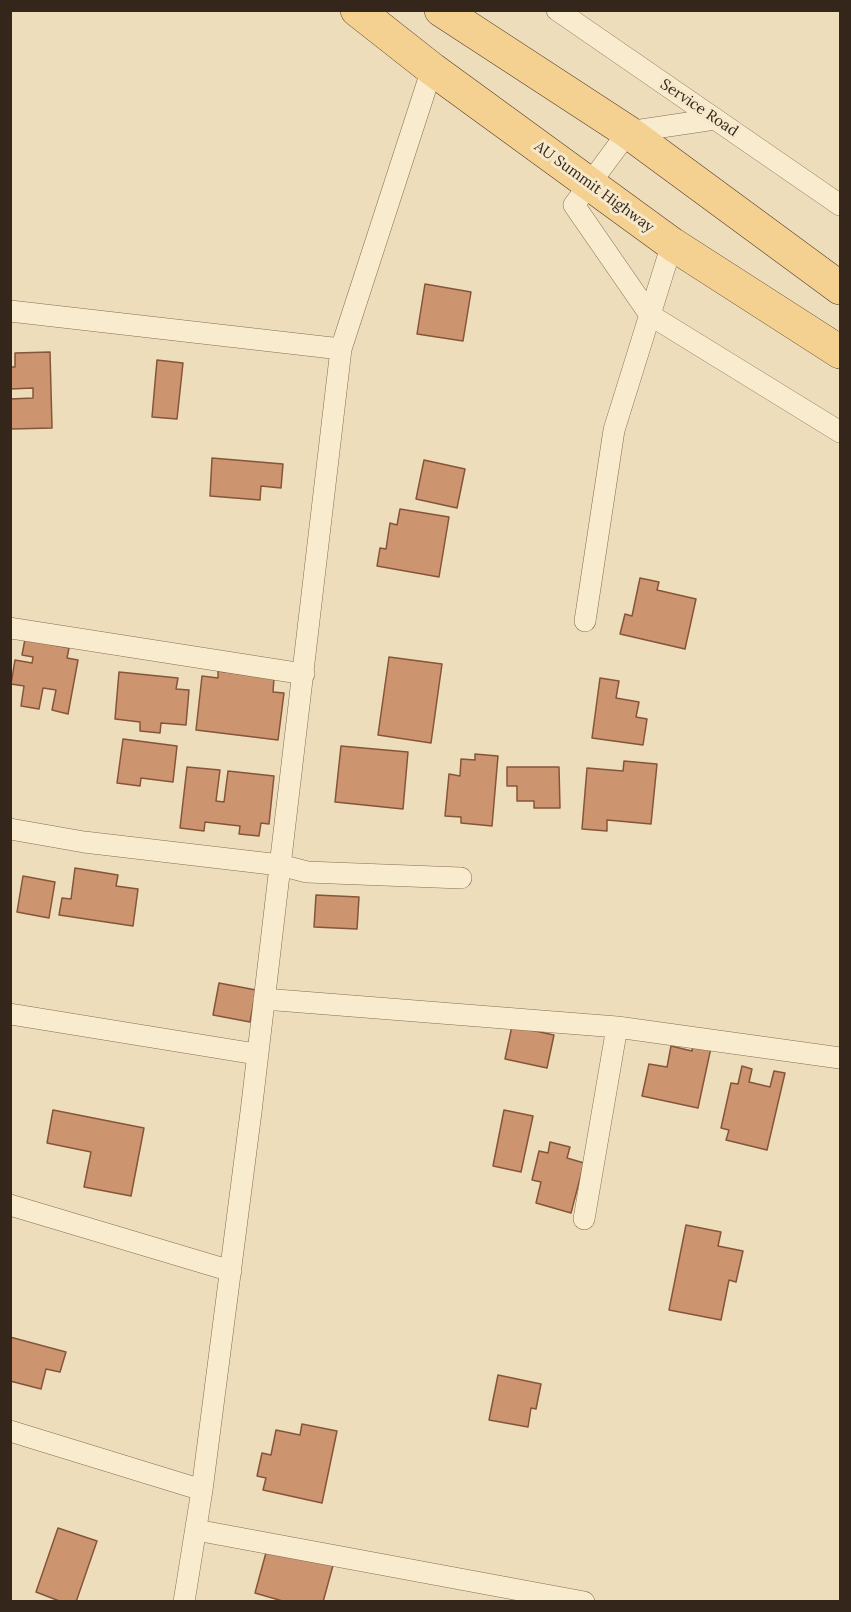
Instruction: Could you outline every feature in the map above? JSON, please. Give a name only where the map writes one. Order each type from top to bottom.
[{"type":"main road","name":"AU Summit Highway","points":[[357,10],[432,69],[672,244],[840,352]]},
{"type":"main road","points":[[441,10],[628,132],[840,288]]},
{"type":"street","name":"Service Road","points":[[557,10],[840,205]]},
{"type":"street","points":[[183,1602],[202,1490],[231,1271],[341,349],[432,69]]},
{"type":"street","points":[[715,119],[628,132],[574,205],[650,315],[840,432]]},
{"type":"street","points":[[585,621],[614,430],[672,244]]},
{"type":"street","points":[[10,311],[341,349]]},
{"type":"street","points":[[10,628],[304,674]]},
{"type":"street","points":[[10,829],[84,842],[280,865],[307,872],[461,878]]},
{"type":"street","points":[[264,999],[617,1027],[840,1058]]},
{"type":"street","points":[[10,1014],[256,1054]]},
{"type":"street","points":[[584,1219],[617,1027]]},
{"type":"street","points":[[10,1205],[231,1271]]},
{"type":"street","points":[[10,1431],[202,1490]]},
{"type":"street","points":[[196,1530],[584,1602]]},
{"type":"building","points":[[425,284],[471,292],[463,341],[417,334]]},
{"type":"building","points":[[50,352],[52,428],[11,429],[10,399],[33,398],[33,388],[10,389],[10,367],[15,367],[15,353]]},
{"type":"building","points":[[157,360],[183,363],[177,419],[152,417]]},
{"type":"building","points":[[212,458],[283,464],[281,488],[261,486],[260,500],[210,496]]},
{"type":"building","points":[[424,460],[465,469],[457,508],[416,499]]},
{"type":"building","points":[[400,509],[449,517],[439,577],[377,566],[380,548],[386,549],[390,523],[397,525]]},
{"type":"building","points":[[640,578],[659,582],[657,590],[696,599],[685,649],[620,634],[625,614],[632,616]]},
{"type":"building","points":[[25,639],[69,648],[67,658],[78,660],[68,714],[52,710],[56,690],[43,688],[39,709],[21,706],[24,686],[11,684],[15,660],[32,663],[33,657],[22,655]]},
{"type":"building","points":[[389,657],[442,664],[431,743],[378,735]]},
{"type":"building","points":[[218,671],[274,678],[273,692],[284,693],[278,740],[196,730],[202,676],[218,678]]},
{"type":"building","points":[[119,672],[178,678],[176,689],[189,690],[186,725],[161,723],[160,733],[140,731],[140,722],[115,719]]},
{"type":"building","points":[[600,678],[619,681],[616,698],[639,702],[636,717],[647,719],[643,745],[592,738]]},
{"type":"building","points":[[123,739],[177,746],[173,782],[141,778],[140,786],[117,783]]},
{"type":"building","points":[[341,746],[408,752],[403,809],[335,802]]},
{"type":"building","points":[[475,754],[498,756],[492,826],[461,823],[461,817],[445,816],[449,774],[460,776],[461,759],[475,760]]},
{"type":"building","points":[[624,761],[657,764],[651,824],[607,820],[607,831],[582,829],[587,768],[623,771]]},
{"type":"building","points":[[187,767],[220,770],[216,801],[224,802],[228,771],[274,776],[269,824],[261,823],[259,836],[239,834],[240,826],[205,822],[204,831],[180,828]]},
{"type":"building","points":[[507,767],[559,767],[560,808],[534,808],[534,801],[517,801],[517,786],[507,786]]},
{"type":"building","points":[[75,868],[118,875],[116,886],[138,889],[133,926],[59,915],[62,898],[71,899]]},
{"type":"building","points":[[23,876],[55,882],[49,918],[17,912]]},
{"type":"building","points":[[316,895],[359,897],[357,929],[314,927]]},
{"type":"building","points":[[219,983],[256,990],[250,1022],[213,1015]]},
{"type":"building","points":[[512,1026],[554,1035],[547,1068],[505,1059]]},
{"type":"building","points":[[694,1040],[712,1043],[698,1108],[642,1096],[649,1064],[667,1067],[671,1046],[692,1051]]},
{"type":"building","points":[[742,1066],[752,1069],[749,1082],[770,1087],[774,1071],[785,1073],[767,1150],[726,1140],[729,1130],[721,1128],[731,1083],[738,1084]]},
{"type":"building","points":[[53,1110],[144,1128],[131,1196],[84,1187],[91,1152],[47,1143]]},
{"type":"building","points":[[504,1110],[533,1116],[521,1172],[493,1166]]},
{"type":"building","points":[[550,1142],[570,1147],[567,1158],[584,1163],[571,1213],[536,1203],[541,1182],[532,1180],[539,1151],[548,1153]]},
{"type":"building","points":[[686,1225],[721,1232],[718,1246],[743,1251],[736,1282],[729,1280],[721,1320],[669,1310]]},
{"type":"building","points":[[10,1337],[66,1352],[60,1372],[46,1369],[41,1389],[10,1381]]},
{"type":"building","points":[[498,1375],[541,1384],[536,1409],[531,1408],[528,1427],[489,1420]]},
{"type":"building","points":[[302,1424],[337,1431],[322,1503],[263,1490],[266,1478],[257,1476],[262,1453],[271,1455],[276,1430],[300,1435]]},
{"type":"building","points":[[58,1528],[97,1541],[76,1602],[62,1602],[36,1592]]},
{"type":"building","points":[[267,1549],[335,1558],[323,1602],[286,1602],[255,1593]]}]
